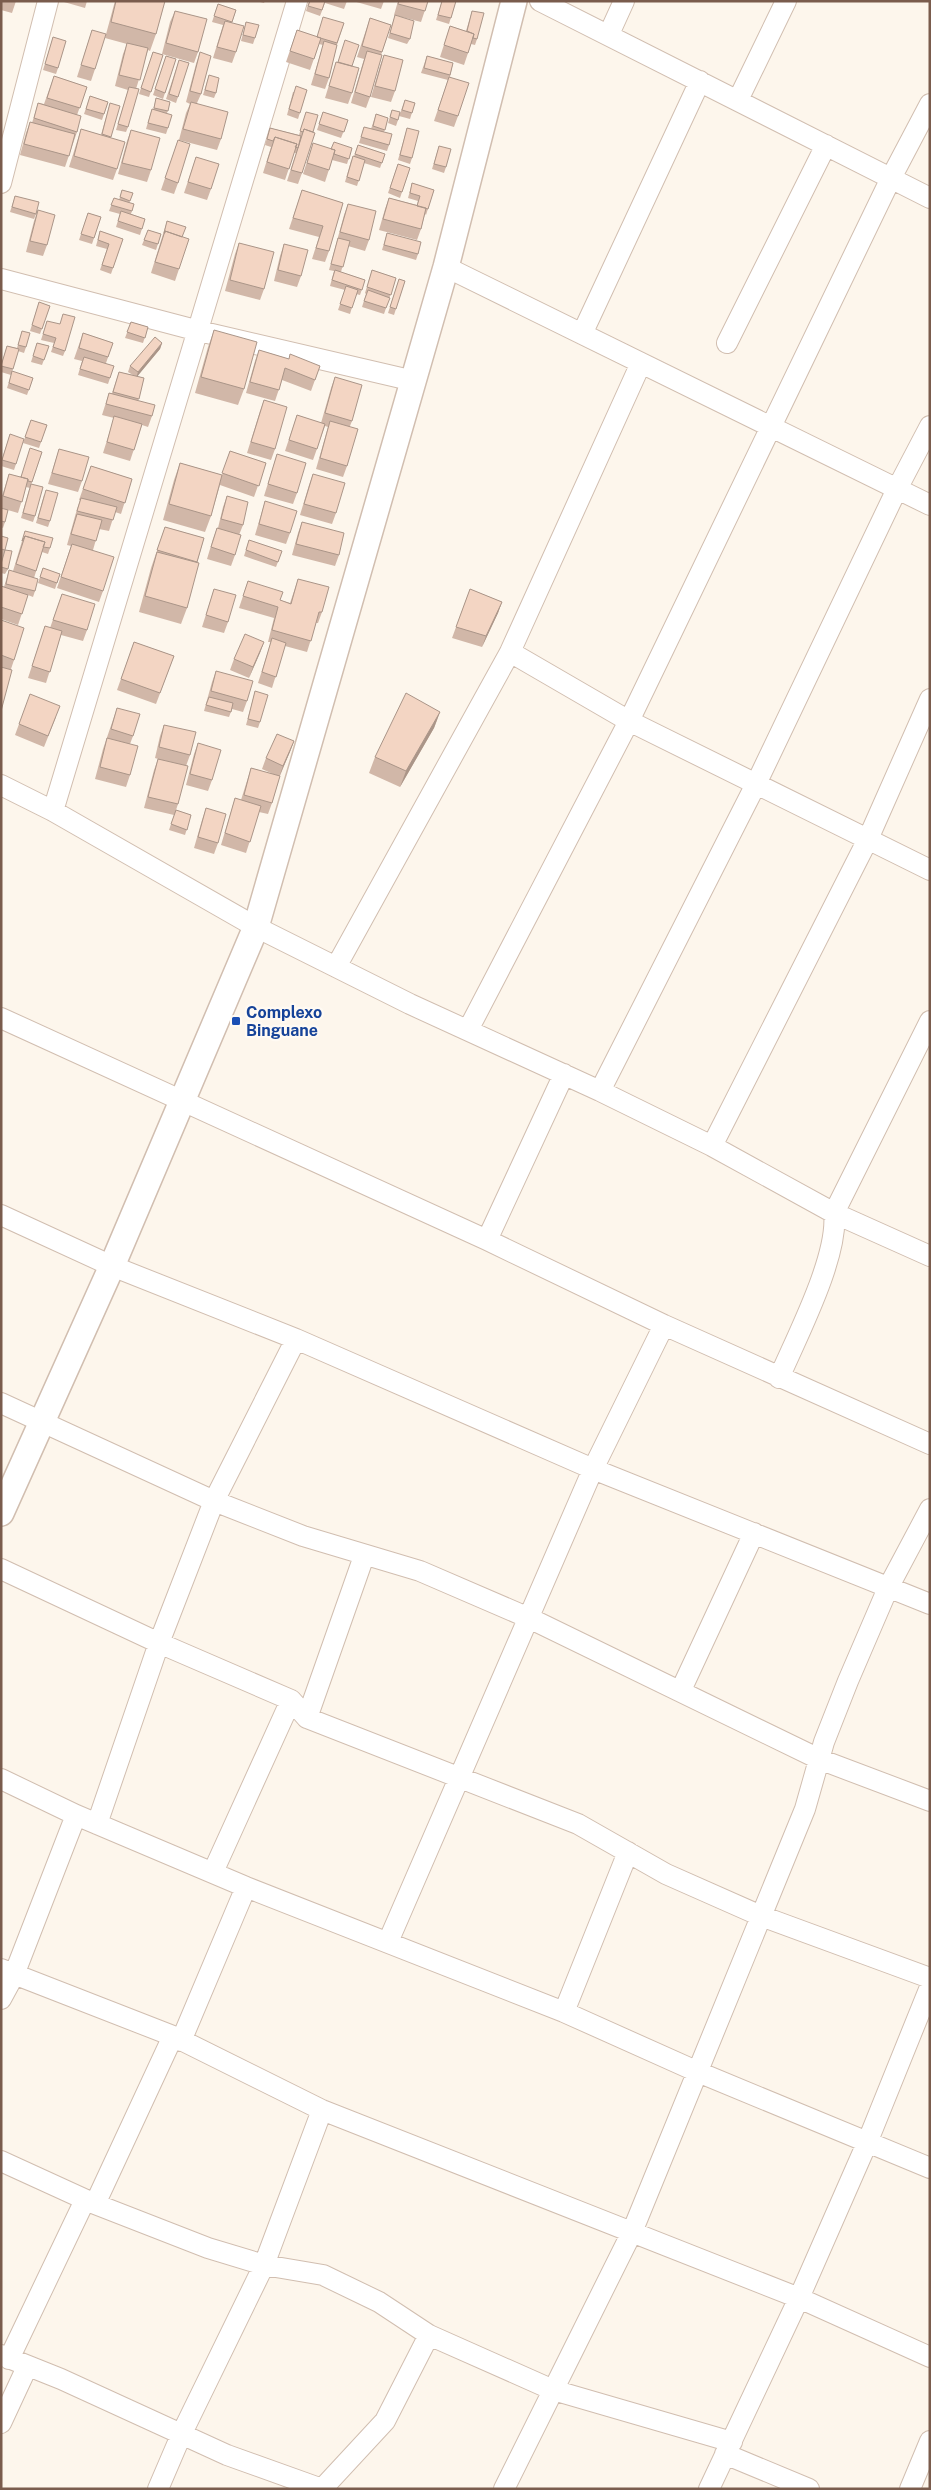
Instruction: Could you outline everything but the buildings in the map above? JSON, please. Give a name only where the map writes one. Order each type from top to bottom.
[{"type":"street","points":[[1,183],[48,1]]},
{"type":"street","points":[[53,811],[297,1]]},
{"type":"street","points":[[1,1513],[112,1266],[256,928],[446,267],[514,1]]},
{"type":"street","points":[[540,1],[609,34],[930,198]]},
{"type":"street","points":[[609,34],[624,1]]},
{"type":"street","points":[[738,100],[786,1]]},
{"type":"street","points":[[582,334],[700,81]]},
{"type":"street","points":[[468,1030],[628,721],[891,178],[930,104]]},
{"type":"street","points":[[728,343],[826,145]]},
{"type":"street","points":[[446,267],[930,505]]},
{"type":"street","points":[[1,278],[199,331],[414,381]]},
{"type":"street","points":[[336,968],[510,652],[640,363]]},
{"type":"street","points":[[600,1091],[756,784],[897,489],[930,426]]},
{"type":"street","points":[[510,652],[628,721],[930,870]]},
{"type":"street","points":[[712,1146],[868,839],[930,699]]},
{"type":"street","points":[[1,785],[53,811],[256,928],[336,968],[600,1091],[712,1146],[834,1213],[930,1256]]},
{"type":"street","points":[[1,1018],[487,1240],[779,1378],[930,1444]]},
{"type":"street","points":[[779,1378],[827,1263],[835,1226],[834,1213],[930,1021]]},
{"type":"street","points":[[487,1240],[564,1074]]},
{"type":"street","points":[[1,1215],[112,1266],[296,1339],[593,1469],[930,1604]]},
{"type":"street","points":[[388,1942],[593,1469],[664,1325]]},
{"type":"street","points":[[97,1824],[159,1643],[214,1501],[296,1339]]},
{"type":"street","points":[[1,1403],[214,1501],[303,1536],[420,1572],[529,1618],[681,1690],[819,1759],[930,1801]]},
{"type":"street","points":[[504,2489],[632,2232],[805,1809],[819,1759],[848,1681],[888,1588],[930,1509]]},
{"type":"street","points":[[681,1690],[754,1533]]},
{"type":"street","points":[[307,1718],[364,1556]]},
{"type":"street","points":[[1,1569],[159,1643],[291,1700],[307,1718],[578,1824],[666,1874],[761,1916],[930,1978]]},
{"type":"street","points":[[213,1872],[291,1700]]},
{"type":"street","points":[[1,1779],[76,1815],[246,1887],[564,2012],[698,2072],[930,2168]]},
{"type":"street","points":[[1,1999],[8,1972],[76,1815]]},
{"type":"street","points":[[564,2012],[628,1852]]},
{"type":"street","points":[[246,1887],[177,2039],[5,2357],[61,2379],[227,2455],[322,2489],[385,2421],[429,2335]]},
{"type":"street","points":[[8,1972],[177,2039],[322,2110],[799,2298],[930,2357]]},
{"type":"street","points":[[709,2489],[799,2298],[867,2143],[930,1987]]},
{"type":"street","points":[[158,2489],[182,2433],[264,2265],[322,2110]]},
{"type":"street","points":[[1,2161],[90,2202],[208,2248],[264,2265],[323,2275],[379,2302],[429,2335],[553,2390],[729,2448],[809,2489]]},
{"type":"street","points":[[1,2423],[27,2367]]},
{"type":"street","points":[[910,2489],[930,2441]]},
{"type":"place","name":"Complexo Binguane","points":[[236,1021]]}]
